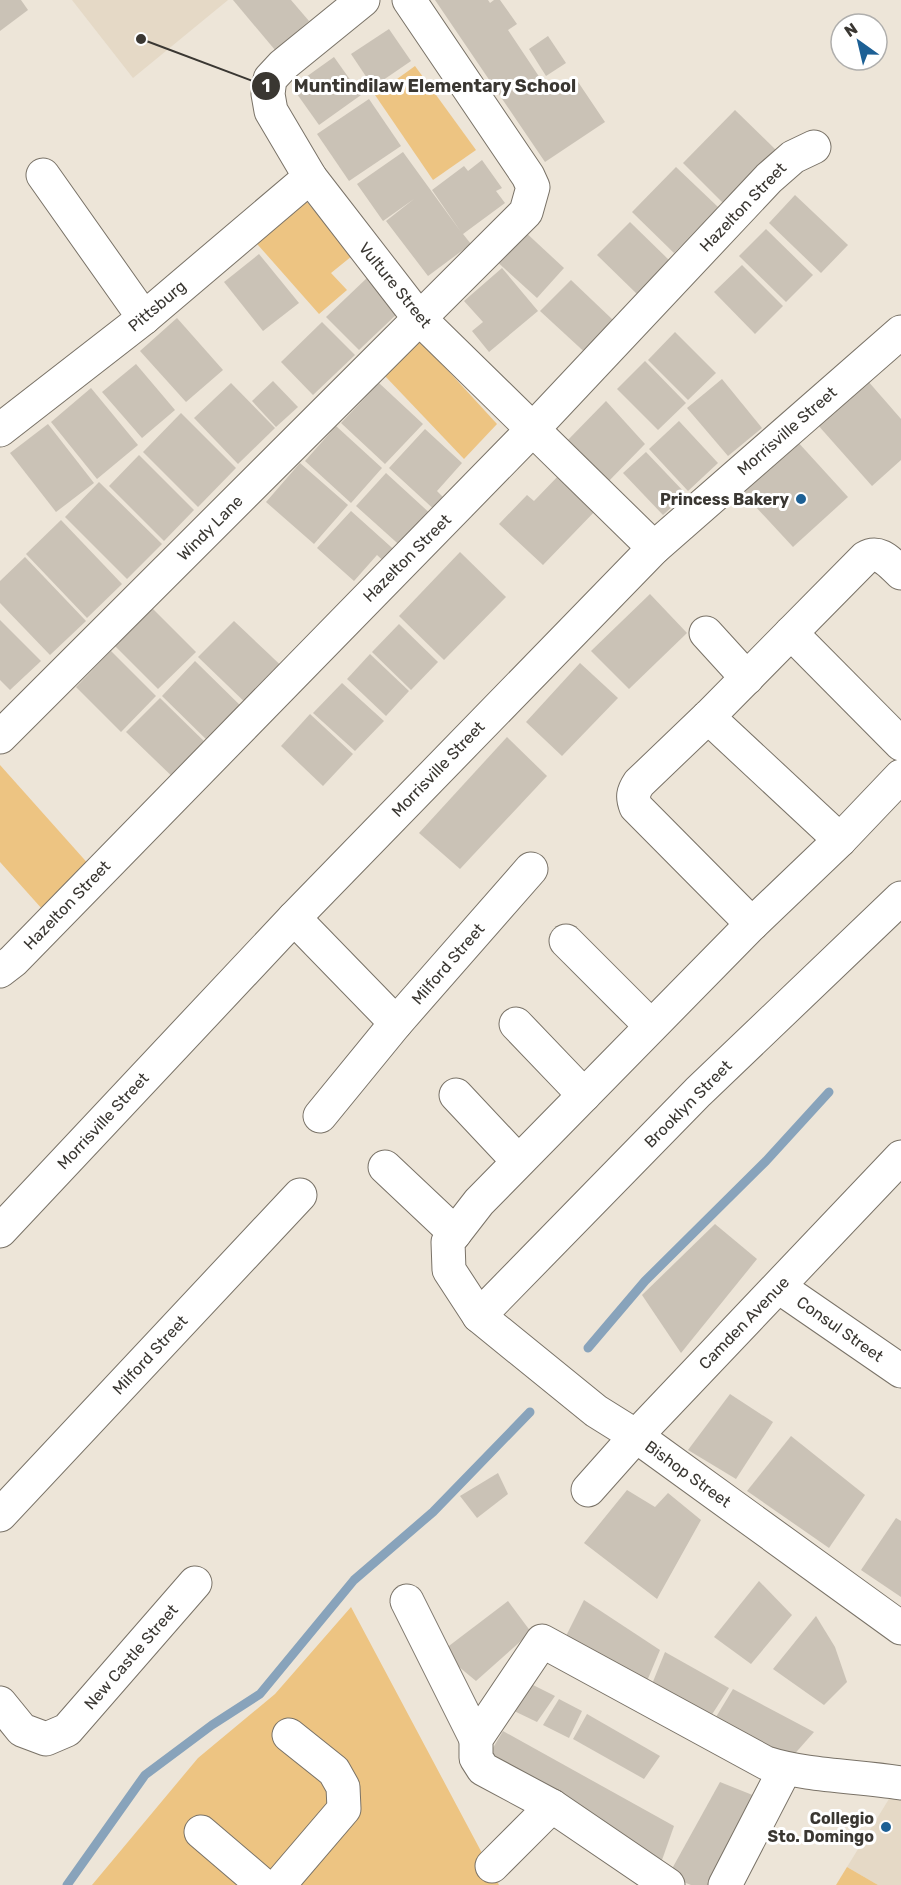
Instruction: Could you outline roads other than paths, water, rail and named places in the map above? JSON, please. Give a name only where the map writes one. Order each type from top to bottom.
[{"type":"street","name":"Vulture Street","points":[[363,0],[283,64],[270,79],[268,94],[271,111],[310,177],[419,318],[654,548]]},
{"type":"street","name":"Windy Lane","points":[[0,737],[526,212],[533,187],[409,0]]},
{"type":"street","name":"Hazelton Street","points":[[0,971],[13,961],[532,430],[769,178],[793,157],[814,147]]},
{"type":"street","points":[[43,175],[144,318]]},
{"type":"street","name":"Pittsburg","points":[[0,430],[144,318],[310,177]]},
{"type":"street","name":"Morrisville Street","points":[[0,1230],[294,918],[654,548],[901,332]]},
{"type":"street","points":[[752,924],[636,807],[633,798],[634,790],[865,558],[871,554],[882,556],[901,573]]},
{"type":"street","points":[[706,633],[747,678]]},
{"type":"street","points":[[791,633],[901,744]]},
{"type":"street","points":[[708,717],[840,840]]},
{"type":"street","points":[[386,1167],[455,1233],[479,1202],[518,1161],[752,924],[840,840],[901,776]]},
{"type":"street","name":"Milford Street","points":[[320,1116],[396,1023],[531,869]]},
{"type":"street","name":"Brooklyn Street","points":[[479,1316],[698,1092],[901,898]]},
{"type":"street","points":[[294,918],[396,1023]]},
{"type":"street","points":[[566,941],[651,1026]]},
{"type":"street","points":[[516,1024],[584,1095]]},
{"type":"street","points":[[456,1095],[518,1161]]},
{"type":"street","name":"Camden Avenue","points":[[588,1490],[636,1436],[901,1157]]},
{"type":"street","name":"Milford Street","points":[[0,1515],[300,1195]]},
{"type":"street","name":"Bishop Street","points":[[455,1233],[448,1242],[449,1270],[479,1316],[596,1410],[636,1436],[901,1628]]},
{"type":"street","name":"Consul Street","points":[[779,1287],[901,1371]]},
{"type":"street","name":"New Castle Street","points":[[0,1703],[22,1730],[46,1739],[67,1730],[195,1583]]},
{"type":"street","points":[[407,1601],[476,1739],[476,1758],[483,1769],[552,1806],[667,1885]]},
{"type":"street","points":[[476,1739],[542,1641],[766,1763],[785,1769],[901,1783]]},
{"type":"street","points":[[279,1885],[344,1809],[343,1787],[334,1771],[289,1735]]},
{"type":"street","points":[[724,1885],[785,1769]]},
{"type":"street","points":[[492,1866],[552,1806]]},
{"type":"street","points":[[201,1832],[263,1885]]},
{"type":"waterway","points":[[588,1348],[645,1281],[766,1161],[829,1092]]},
{"type":"waterway","points":[[67,1885],[145,1775],[212,1725],[260,1694],[354,1580],[433,1512],[530,1412]]},
{"type":"place","name":"Muntindilaw Elementary School","points":[[141,39]]},
{"type":"place","name":"Princess Bakery","points":[[801,499]]},
{"type":"place","name":"Collegio Sto. Domingo","points":[[886,1827]]}]
